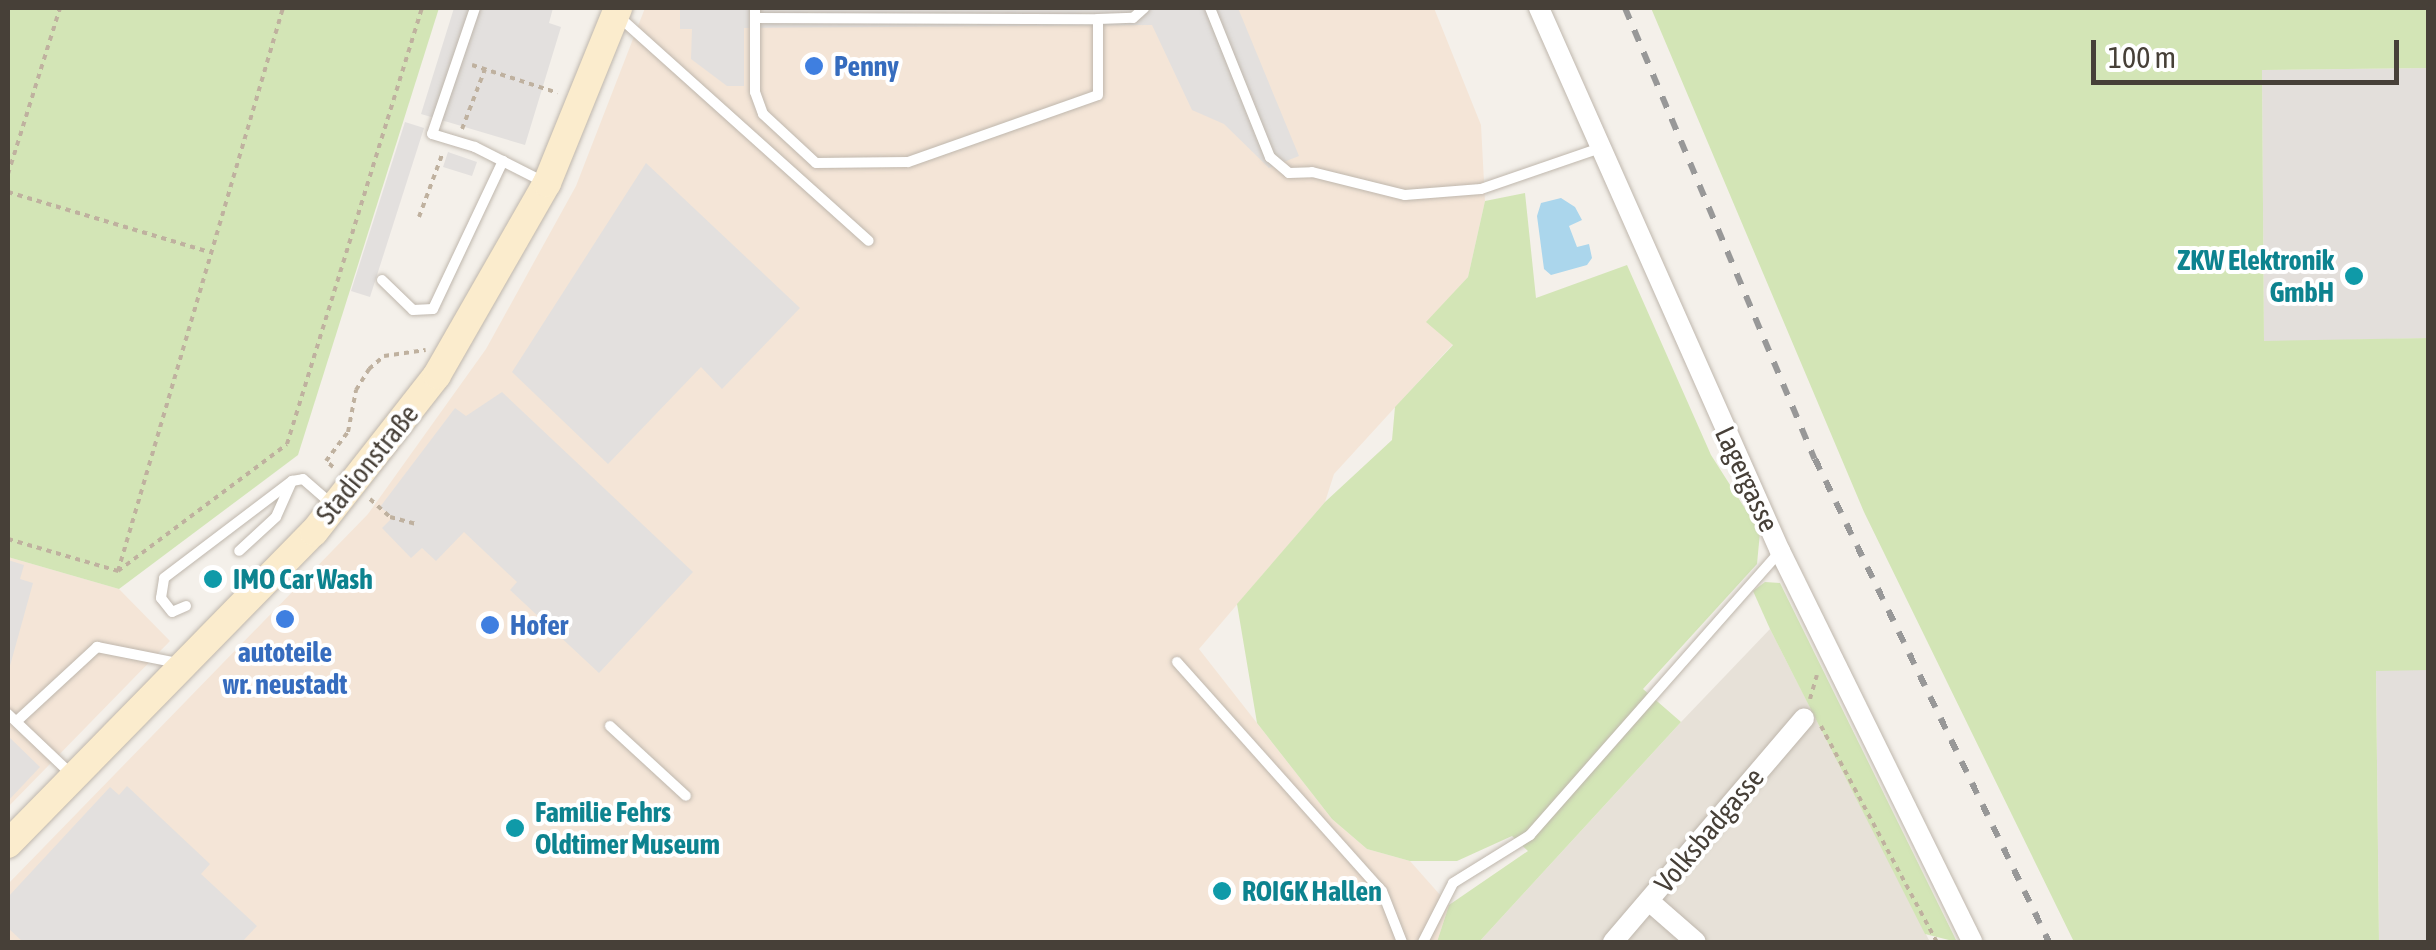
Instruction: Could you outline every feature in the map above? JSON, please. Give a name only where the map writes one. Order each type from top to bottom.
[{"type":"street","name":"Lagergasse","points":[[1539,8],[1597,149],[1780,550],[1972,942]]},
{"type":"street","name":"Stadionstraße","points":[[8,844],[189,664],[335,507],[437,375],[547,184],[617,11]]},
{"type":"street","name":"Volksbadgasse","points":[[1613,942],[1804,718]]},
{"type":"street","points":[[1648,901],[1696,942]]},
{"type":"lane","points":[[475,8],[432,134],[503,161],[547,184]]},
{"type":"lane","points":[[1098,18],[1098,96],[908,162],[816,162],[764,114],[755,92],[755,13],[1133,18],[1144,8]]},
{"type":"lane","points":[[1210,8],[1270,157],[1289,173],[1424,194],[1482,189],[1597,149]]},
{"type":"lane","points":[[617,11],[869,241]]},
{"type":"lane","points":[[382,280],[413,310],[439,303],[503,161]]},
{"type":"lane","points":[[186,606],[172,612],[160,598],[164,578],[292,481],[304,479],[335,507]]},
{"type":"lane","points":[[240,552],[276,517],[292,481]]},
{"type":"lane","points":[[1423,942],[1453,883],[1530,835],[1780,550]]},
{"type":"lane","points":[[74,778],[13,717],[96,646],[125,648],[151,661],[189,664]]},
{"type":"lane","points":[[1177,662],[1382,892],[1402,942]]},
{"type":"lane","points":[[610,726],[686,796]]},
{"type":"path","points":[[8,174],[60,8]]},
{"type":"path","points":[[118,571],[283,8]]},
{"type":"path","points":[[118,571],[287,444],[422,8]]},
{"type":"path","points":[[458,60],[560,93]]},
{"type":"path","points":[[8,192],[211,253]]},
{"type":"path","points":[[338,471],[326,460],[348,432],[356,390],[369,368],[384,356],[426,350]]},
{"type":"path","points":[[370,500],[390,516],[418,524]]},
{"type":"path","points":[[8,539],[118,571]]},
{"type":"path","points":[[1804,718],[1826,643]]},
{"type":"path","points":[[1810,740],[1822,725],[1937,942]]},
{"type":"shaded area","points":[[454,8],[553,8],[549,23],[561,27],[525,145],[421,114]]},
{"type":"shaded area","points":[[645,8],[1434,8],[1481,125],[1485,201],[1468,277],[1427,322],[1453,344],[1334,474],[1325,502],[1199,649],[1332,819],[1367,849],[1410,861],[1449,905],[1437,942],[8,942],[8,884],[368,514],[486,349],[576,186]]},
{"type":"shaded area","points":[[680,8],[1238,8],[1299,156],[1269,168],[1224,124],[1192,110],[1152,25],[744,28],[744,86],[727,86],[691,59],[692,29],[680,29]]},
{"type":"shaded area","points":[[2428,68],[2428,338],[2264,342],[2262,70]]},
{"type":"shaded area","points":[[405,122],[424,128],[370,297],[351,291]]},
{"type":"shaded area","points":[[448,152],[477,162],[472,176],[443,167]]},
{"type":"shaded area","points":[[646,163],[800,308],[722,389],[701,367],[608,464],[512,372]]},
{"type":"shaded area","points":[[502,392],[693,572],[599,673],[510,590],[517,582],[464,532],[436,561],[422,548],[411,558],[382,528],[393,517],[380,507],[455,408],[466,416]]},
{"type":"shaded area","points":[[8,557],[119,589],[170,641],[8,807]]},
{"type":"shaded area","points":[[8,560],[24,565],[20,579],[33,583],[8,673]]},
{"type":"shaded area","points":[[1770,629],[1930,942],[1479,942],[1681,722]]},
{"type":"shaded area","points":[[2376,670],[2428,670],[2428,942],[2379,942]]},
{"type":"shaded area","points":[[8,736],[40,767],[8,801]]},
{"type":"shaded area","points":[[127,786],[210,864],[201,874],[257,926],[242,942],[23,942],[8,928],[8,897],[110,787],[119,795]]},
{"type":"green space","points":[[8,8],[439,8],[298,455],[119,589],[8,557]]},
{"type":"green space","points":[[1651,8],[2428,8],[2428,68],[2262,70],[2264,341],[2428,338],[2428,670],[2376,671],[2379,942],[2074,942],[1864,512]]},
{"type":"green space","points":[[1525,193],[1536,298],[1627,265],[1711,455],[1760,532],[1757,564],[1643,689],[1681,722],[1479,942],[1437,942],[1449,905],[1528,851],[1512,836],[1457,861],[1410,861],[1367,849],[1332,819],[1257,723],[1237,604],[1325,502],[1392,440],[1395,407],[1453,345],[1426,322],[1468,277],[1485,201]]},
{"type":"green space","points":[[1765,582],[1780,583],[1957,942],[1925,934],[1770,629],[1753,591]]},
{"type":"water","points":[[1561,198],[1575,207],[1582,220],[1569,226],[1577,247],[1589,244],[1592,258],[1587,265],[1551,275],[1544,269],[1537,216],[1541,203]]},
{"type":"railway","points":[[1625,8],[1815,459],[2049,942]]},
{"type":"place","name":"Penny","points":[[814,66]]},
{"type":"place","name":"ZKW Elektronik GmbH","points":[[2354,276]]},
{"type":"place","name":"IMO Car Wash","points":[[213,579]]},
{"type":"place","name":"autoteile wr. neustadt","points":[[285,619]]},
{"type":"place","name":"Hofer","points":[[490,625]]},
{"type":"place","name":"Familie Fehrs Oldtimer Museum","points":[[515,828]]},
{"type":"place","name":"ROIGK Hallen","points":[[1222,891]]}]
